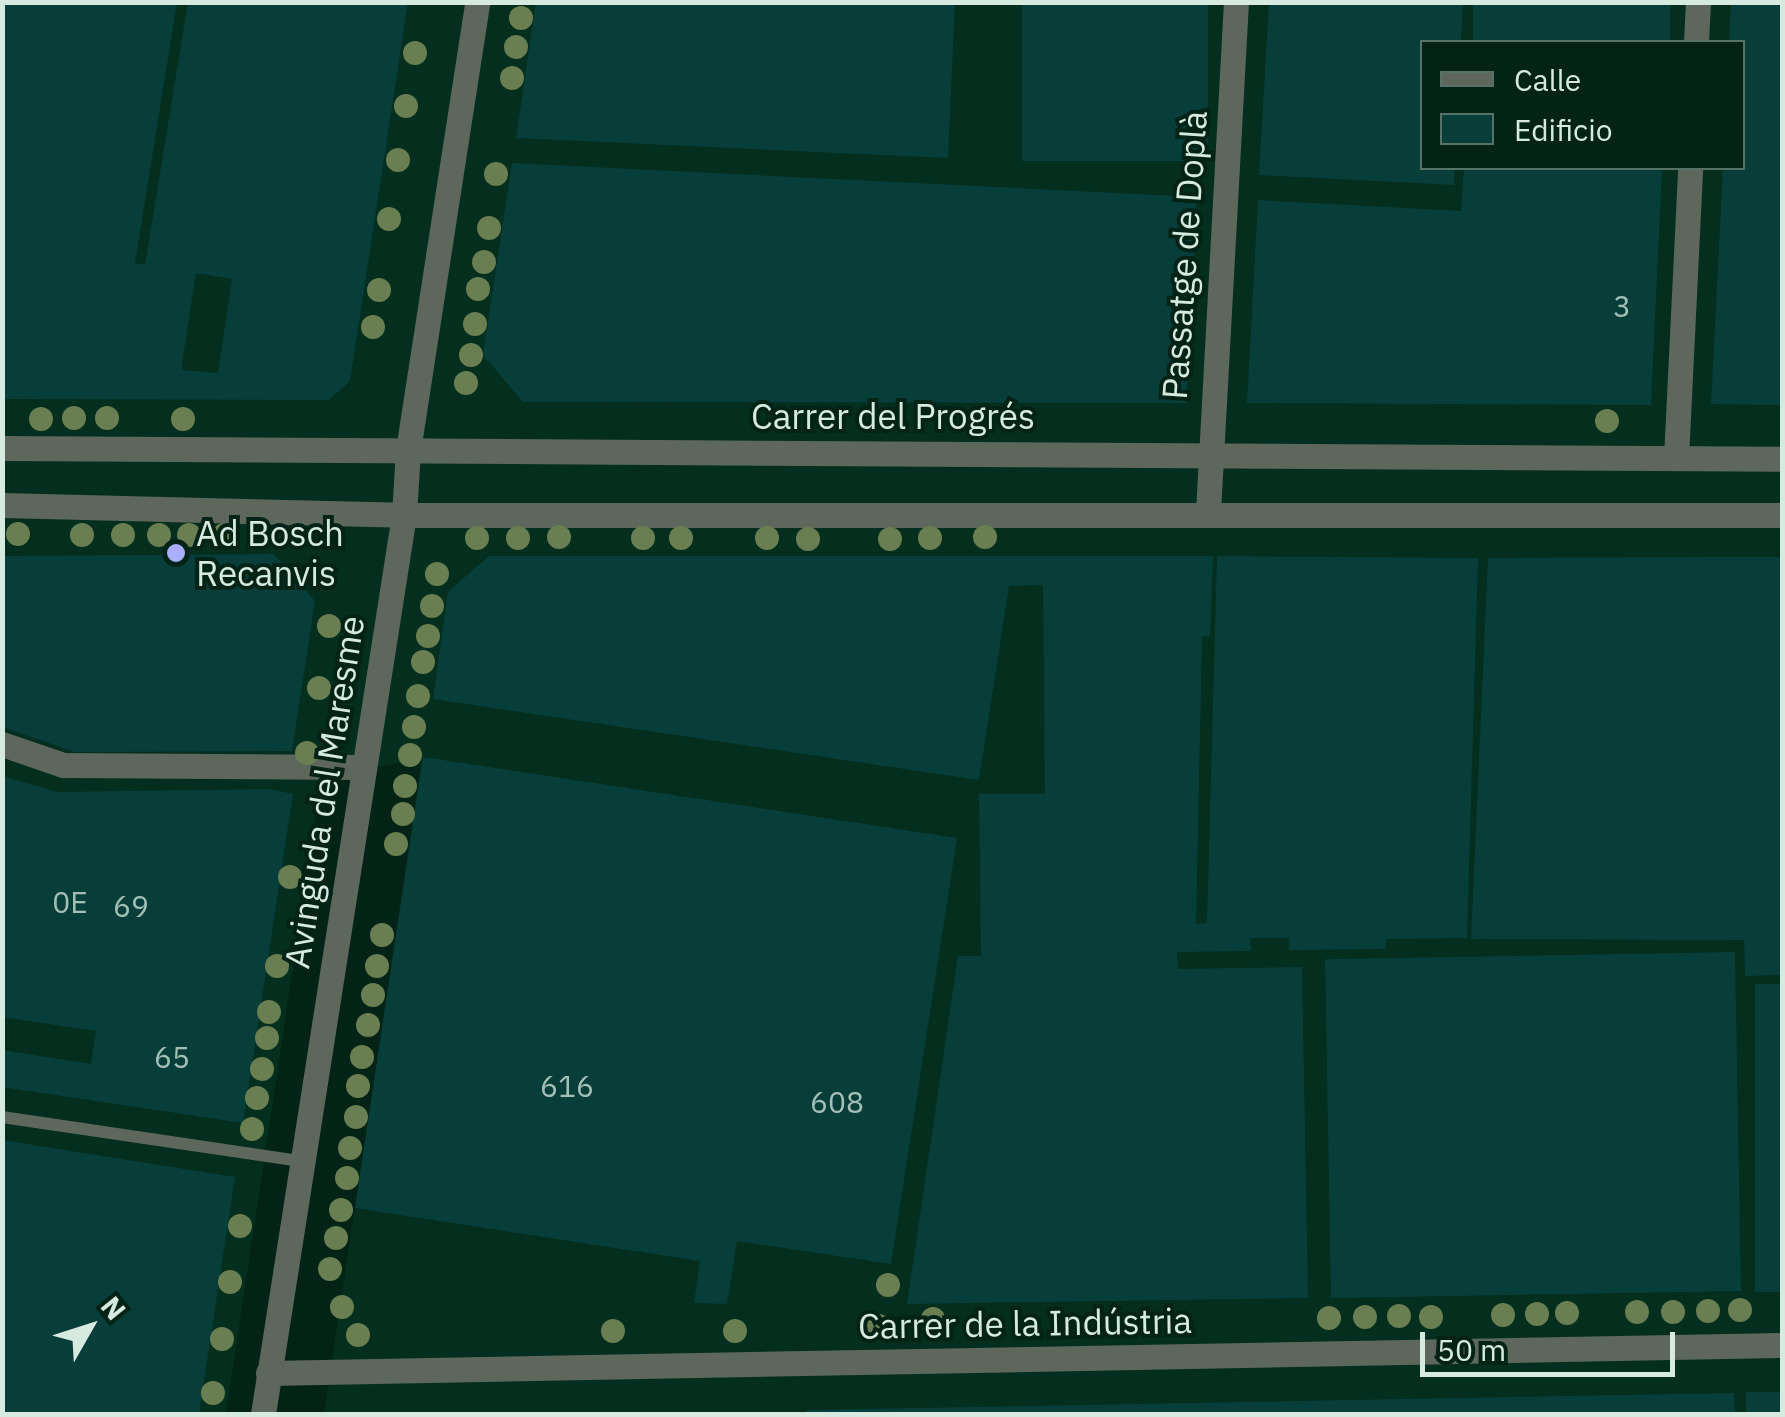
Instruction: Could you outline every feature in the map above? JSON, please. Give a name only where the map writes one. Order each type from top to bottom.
[{"type":"street","name":"Avinguda del Maresme","points":[[263,1414],[404,515],[408,450],[477,2]]},
{"type":"street","name":"Passatge de Doplà","points":[[1208,512],[1206,452],[1236,2]]},
{"type":"street","points":[[1696,40],[1698,2]]},
{"type":"street","points":[[1676,458],[1690,170]]},
{"type":"street","name":"Carrer del Progrés","points":[[2,448],[1206,452],[1782,459]]},
{"type":"street","points":[[2,506],[404,515],[1782,515]]},
{"type":"street","points":[[2,744],[64,765],[362,767]]},
{"type":"street","name":"Carrer de la Indústria","points":[[268,1373],[1782,1345]]},
{"type":"lane","points":[[2,1117],[302,1160]]},
{"type":"shaded area","points":[[3,3],[1782,3],[1782,1414],[324,1414],[422,757],[321,781],[226,1414],[3,1414]]},
{"type":"building","points":[[2,2],[177,2],[135,263],[145,265],[188,2],[408,2],[350,381],[329,400],[2,399]],"holes":[[[196,273],[232,279],[218,373],[181,370]]]},
{"type":"building","points":[[536,2],[955,2],[948,158],[516,138]]},
{"type":"building","points":[[1022,2],[1208,2],[1208,161],[1022,161]]},
{"type":"building","points":[[1269,2],[1463,2],[1461,40],[1420,40],[1420,170],[1454,170],[1454,185],[1259,175]]},
{"type":"building","points":[[1473,2],[1670,2],[1670,40],[1473,40]]},
{"type":"building","points":[[1731,2],[1782,2],[1782,405],[1711,404],[1723,170],[1745,170],[1745,40],[1729,40]]},
{"type":"building","points":[[512,163],[1197,197],[1186,403],[523,402],[483,355]]},
{"type":"building","points":[[1464,170],[1662,170],[1651,405],[1247,403],[1258,200],[1461,211]]},
{"type":"building","points":[[274,554],[315,601],[292,751],[75,752],[2,727],[2,556]]},
{"type":"building","points":[[489,556],[1213,556],[1210,636],[1202,636],[1196,924],[1207,923],[1217,556],[1478,558],[1467,938],[1386,939],[1386,949],[1289,950],[1289,938],[1250,938],[1251,951],[1177,952],[1178,969],[1302,967],[1308,1298],[907,1304],[958,956],[981,956],[979,794],[1045,794],[1043,585],[1009,586],[979,780],[433,699],[448,592]]},
{"type":"building","points":[[1782,557],[1782,975],[1745,976],[1744,940],[1471,939],[1488,558]]},
{"type":"building","points":[[423,757],[957,838],[891,1264],[737,1241],[727,1304],[694,1303],[700,1261],[355,1208]]},
{"type":"building","points":[[2,776],[57,792],[269,789],[293,794],[243,1123],[2,1087],[2,1050],[91,1064],[96,1031],[2,1017]]},
{"type":"building","points":[[1735,952],[1741,1291],[1331,1298],[1325,959]]},
{"type":"building","points":[[1755,984],[1782,984],[1782,1292],[1755,1292]]},
{"type":"building","points":[[2,1140],[235,1177],[199,1414],[2,1414]]},
{"type":"building","points":[[1746,1392],[1782,1392],[1782,1414],[1746,1414]]},
{"type":"building","points":[[1734,1393],[1735,1414],[802,1414],[808,1410]]},
{"type":"place","name":"Ad Bosch Recanvis","points":[[176,553]]}]
